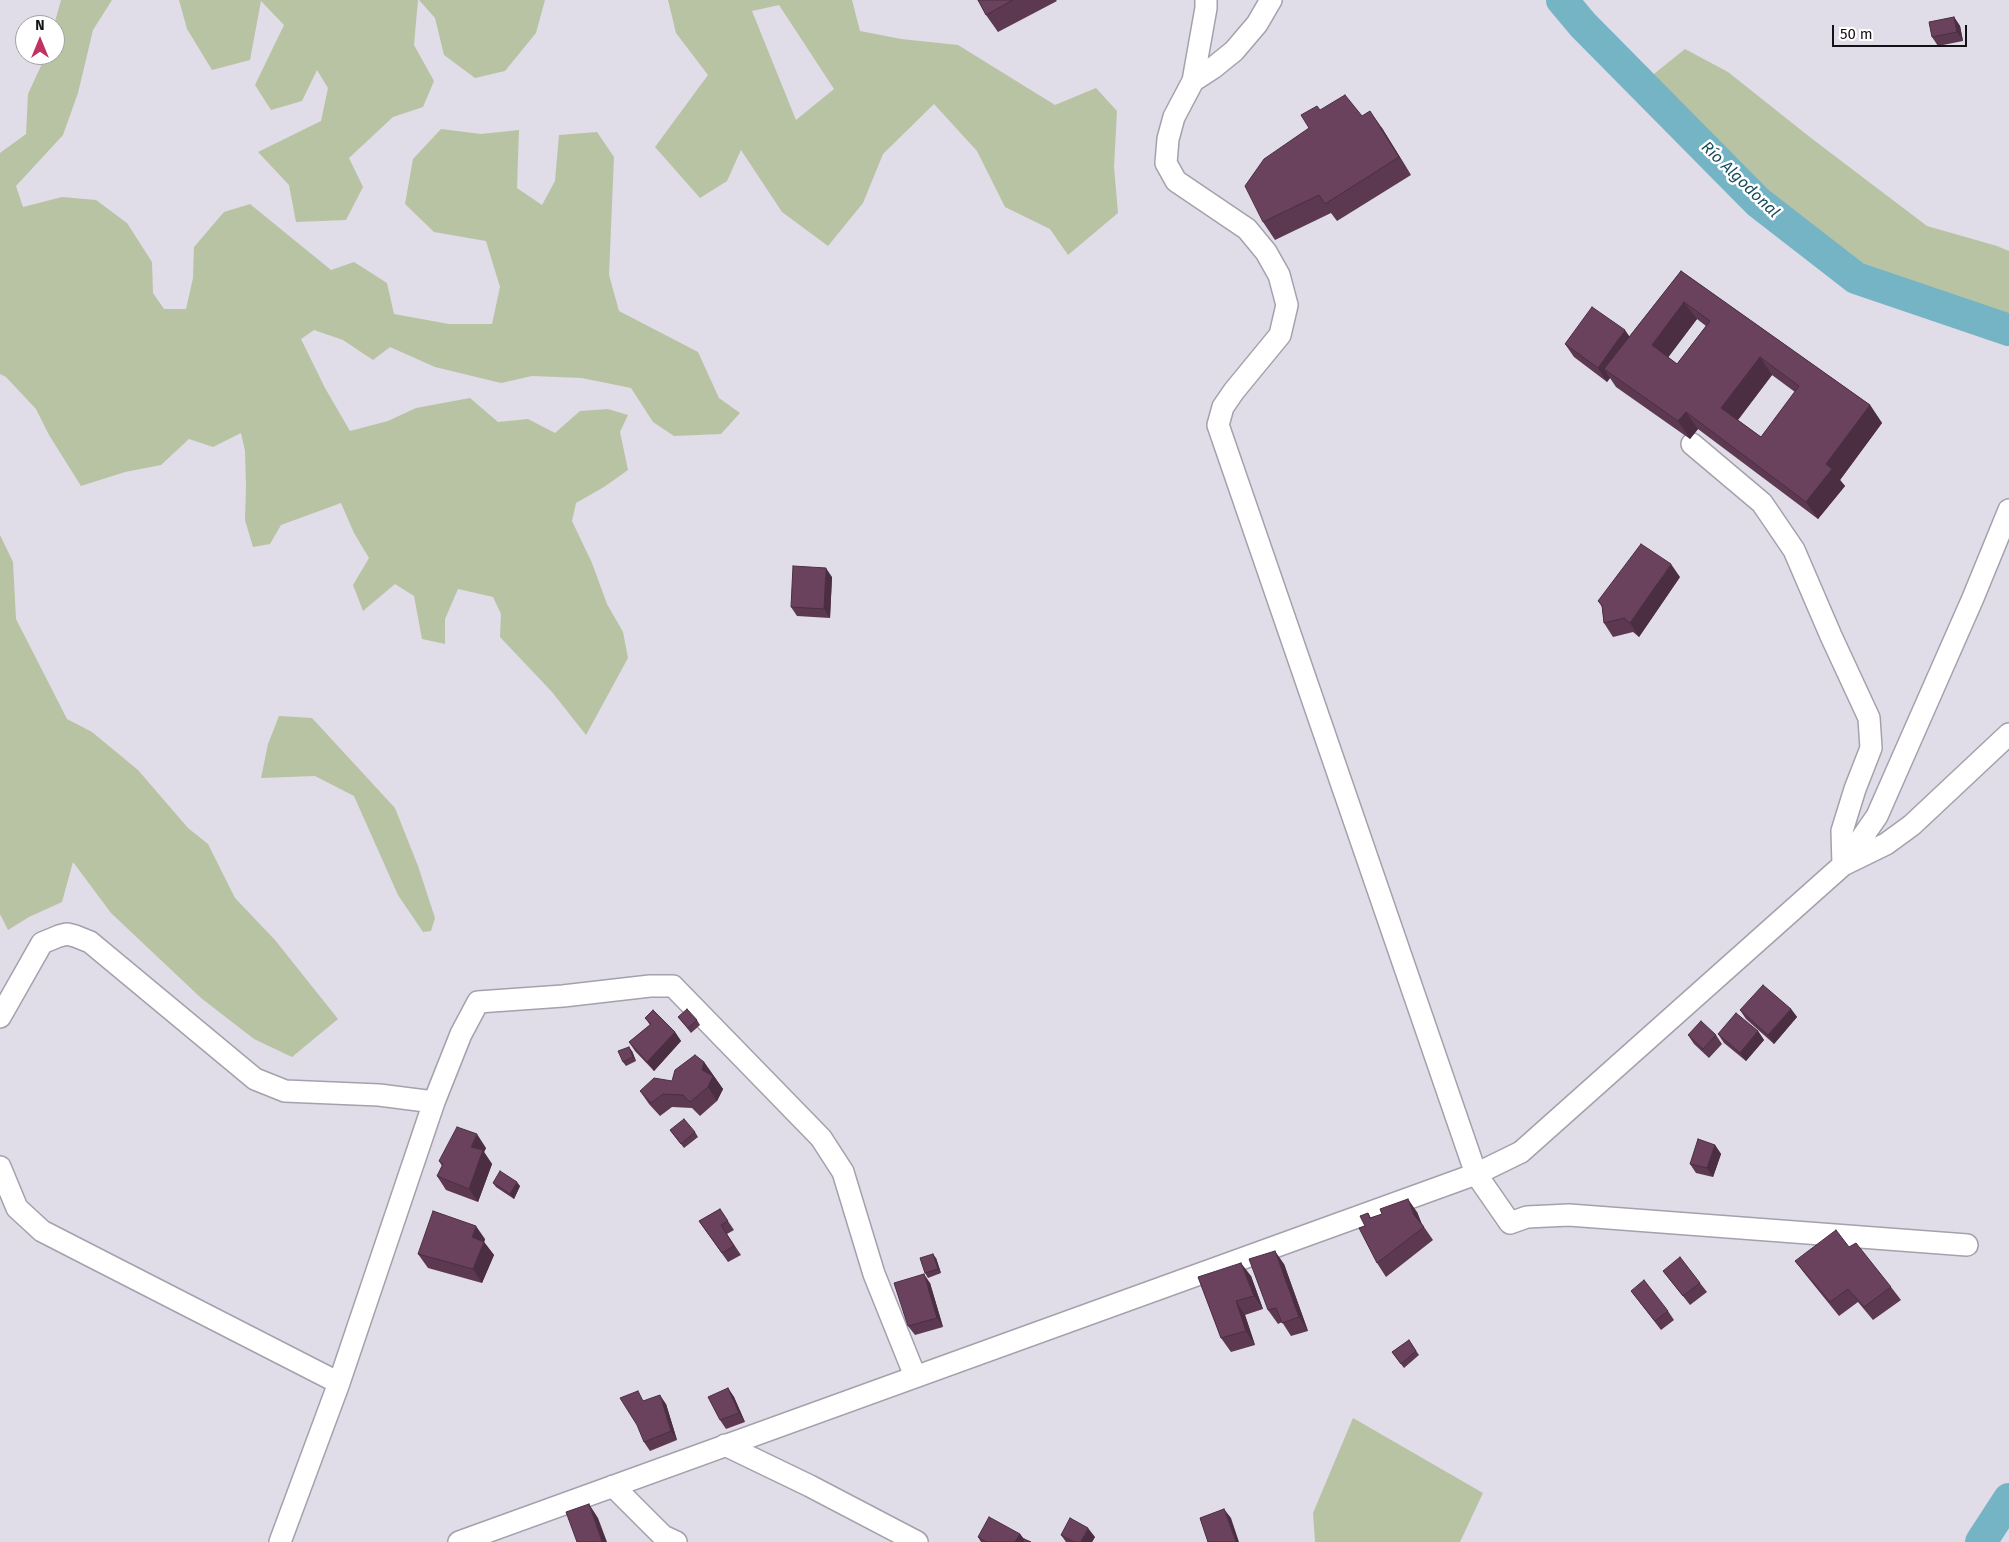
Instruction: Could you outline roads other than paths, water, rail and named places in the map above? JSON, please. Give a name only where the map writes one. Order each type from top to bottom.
[{"type":"street","points":[[1206,0],[1193,81],[1174,117],[1168,139],[1166,163],[1176,182],[1247,229],[1266,252],[1279,274],[1287,305],[1280,335],[1234,391],[1224,407],[1218,425],[1476,1174],[1510,1223],[1527,1217],[1569,1215],[1967,1245]]},
{"type":"street","points":[[1193,81],[1234,51],[1257,24],[1271,0]]},
{"type":"street","points":[[1692,444],[1762,503],[1794,550],[1868,718],[1871,748],[1842,831],[1843,865]]},
{"type":"street","points":[[459,1542],[1476,1174],[1520,1152],[1843,865],[1878,816],[1973,598],[2009,510]]},
{"type":"street","points":[[1843,865],[1886,844],[1912,825],[2009,734]]},
{"type":"street","points":[[0,1017],[42,944],[67,934],[90,942],[255,1079],[286,1091],[379,1095],[434,1102]]},
{"type":"street","points":[[280,1542],[339,1383],[434,1102],[461,1034],[478,1002],[563,996],[650,986],[673,986],[821,1138],[844,1172],[874,1274],[916,1376]]},
{"type":"street","points":[[0,1167],[18,1208],[42,1231],[339,1383]]},
{"type":"street","points":[[725,1445],[810,1486],[917,1542]]},
{"type":"street","points":[[613,1486],[668,1540]]},
{"type":"waterway","name":"Río Algodonal","points":[[1562,0],[1583,25],[1758,202],[1856,278],[2009,330]]},
{"type":"waterway","name":"Río Algodonal","points":[[1981,1542],[2009,1499]]}]
